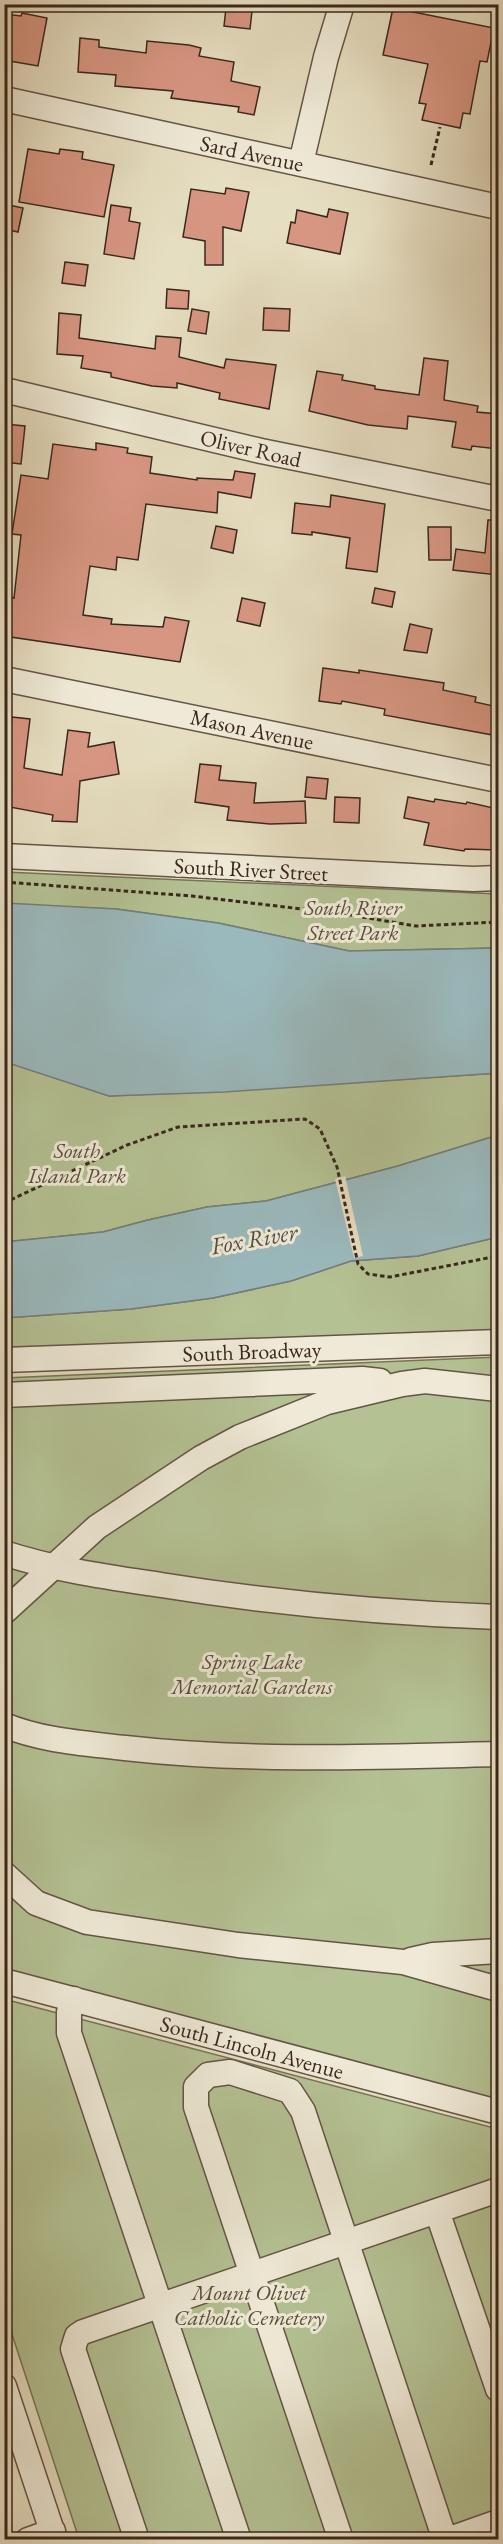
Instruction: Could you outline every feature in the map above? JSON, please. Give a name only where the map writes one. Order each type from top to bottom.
[{"type":"street","points":[[301,164],[326,57],[342,4]]},
{"type":"street","name":"Sard Avenue","points":[[4,99],[498,207]]},
{"type":"street","name":"Oliver Road","points":[[4,390],[261,452],[498,499]]},
{"type":"street","name":"Mason Avenue","points":[[4,679],[498,780]]},
{"type":"street","name":"South River Street","points":[[4,856],[462,879],[498,878]]},
{"type":"street","name":"South Broadway","points":[[4,1360],[498,1342]]},
{"type":"street","points":[[4,1395],[362,1378],[402,1384]]},
{"type":"street","points":[[4,1612],[54,1569],[97,1527],[201,1458],[251,1432],[316,1406],[402,1384],[425,1381],[498,1389]]},
{"type":"street","points":[[4,1553],[54,1569],[248,1599],[317,1606],[498,1617]]},
{"type":"street","points":[[4,1725],[46,1738],[167,1753],[276,1758],[498,1754]]},
{"type":"street","points":[[4,1874],[36,1903],[87,1922],[238,1945],[403,1962],[498,1989]]},
{"type":"street","points":[[403,1962],[433,1955],[498,1951]]},
{"type":"street","name":"South Lincoln Avenue","points":[[4,1981],[498,2112]]},
{"type":"street","points":[[74,2000],[69,2012],[69,2033],[239,2540]]},
{"type":"street","points":[[341,2540],[196,2108],[196,2087],[208,2075],[230,2072],[280,2086],[296,2099],[303,2111],[446,2540],[498,2522]]},
{"type":"street","points":[[137,2540],[73,2349],[77,2336],[83,2332],[498,2190]]},
{"type":"street","points":[[437,2211],[498,2389]]},
{"type":"street","points":[[4,2386],[54,2535],[28,2540]]},
{"type":"path","points":[[431,165],[440,127]]},
{"type":"path","points":[[4,882],[192,896],[344,914],[416,926],[498,922]]},
{"type":"path","points":[[4,1203],[127,1145],[178,1127],[305,1119],[320,1129],[339,1177],[358,1264],[368,1274],[390,1277],[498,1256]]},
{"type":"green space","name":"South River Street Park","points":[[5,872],[498,894],[498,948],[349,951],[218,923],[116,909],[12,905],[5,903]]},
{"type":"green space","name":"South Island Park","points":[[5,1061],[109,1096],[225,1091],[498,1073],[498,1135],[398,1166],[266,1201],[207,1207],[103,1232],[5,1242]]},
{"type":"green space","points":[[498,1237],[498,1330],[5,1351],[4,1318],[131,1309],[213,1298],[291,1281],[351,1261],[418,1256]]},
{"type":"green space","name":"Spring Lake Memorial Gardens","points":[[498,1357],[498,2101],[5,1969],[4,1378]]},
{"type":"green space","name":"Mount Olivet Catholic Cemetery","points":[[4,1999],[498,2129],[498,2539],[79,2539],[5,2313]]},
{"type":"water","points":[[5,903],[116,909],[218,923],[349,951],[498,948],[498,1073],[225,1092],[109,1096],[5,1062]]},
{"type":"water","name":"Fox River","points":[[498,1135],[498,1237],[418,1256],[351,1261],[291,1281],[213,1298],[131,1309],[5,1318],[4,1242],[103,1232],[207,1207],[266,1201],[398,1166]]},
{"type":"pier","points":[[345,1176],[363,1256],[354,1258],[335,1179]]},
{"type":"building","points":[[226,8],[252,11],[250,29],[224,26]]},
{"type":"building","points":[[393,8],[494,28],[487,62],[480,61],[470,114],[463,113],[460,128],[422,120],[426,104],[419,103],[428,64],[383,55]]},
{"type":"building","points":[[22,13],[47,18],[38,66],[4,60],[4,14],[21,16]]},
{"type":"building","points":[[80,38],[99,40],[99,47],[146,53],[147,41],[189,45],[201,48],[199,56],[234,62],[231,81],[260,87],[254,115],[238,112],[239,107],[171,98],[173,91],[115,86],[116,75],[78,72]]},
{"type":"building","points":[[28,149],[59,154],[60,149],[83,152],[82,159],[114,165],[104,217],[19,202]]},
{"type":"building","points":[[226,188],[249,192],[241,231],[223,227],[223,265],[205,265],[205,241],[183,237],[191,189],[225,194]]},
{"type":"building","points":[[9,205],[23,208],[18,232],[4,229]]},
{"type":"building","points":[[111,205],[131,208],[129,221],[140,223],[134,259],[104,254]]},
{"type":"building","points":[[329,209],[348,213],[340,254],[287,243],[291,222],[295,223],[297,210],[327,217]]},
{"type":"building","points":[[65,262],[88,265],[85,286],[62,283]]},
{"type":"building","points":[[167,289],[189,291],[188,309],[166,308]]},
{"type":"building","points":[[264,308],[290,309],[289,331],[263,330]]},
{"type":"building","points":[[192,309],[209,312],[206,334],[188,331]]},
{"type":"building","points":[[59,313],[81,315],[79,338],[155,349],[156,336],[181,338],[179,357],[224,368],[226,359],[276,365],[269,409],[219,399],[220,393],[177,383],[177,388],[152,386],[111,377],[111,373],[81,368],[83,356],[57,354]]},
{"type":"building","points":[[424,358],[448,361],[444,400],[478,406],[477,412],[498,414],[498,449],[472,446],[471,450],[452,447],[456,422],[408,416],[407,429],[368,425],[309,411],[317,371],[343,375],[342,380],[375,386],[375,389],[419,395]]},
{"type":"building","points":[[4,424],[25,426],[21,464],[4,462]]},
{"type":"building","points":[[96,443],[128,448],[127,453],[152,457],[150,473],[197,480],[197,478],[233,480],[235,471],[255,474],[251,498],[218,492],[217,513],[146,504],[138,560],[117,557],[116,570],[90,566],[83,615],[112,619],[111,624],[163,627],[165,617],[189,621],[180,662],[4,636],[4,596],[14,598],[21,535],[12,534],[21,475],[48,479],[53,444],[96,450]]},
{"type":"building","points":[[331,495],[385,504],[377,572],[346,568],[350,538],[312,532],[312,535],[292,533],[295,503],[330,507]]},
{"type":"building","points":[[488,520],[498,520],[498,575],[453,570],[456,549],[485,553]]},
{"type":"building","points":[[216,526],[237,530],[233,553],[211,548]]},
{"type":"building","points":[[428,527],[451,527],[451,560],[429,560]]},
{"type":"building","points":[[375,588],[395,592],[392,607],[372,603]]},
{"type":"building","points":[[242,598],[265,603],[260,626],[237,621]]},
{"type":"building","points":[[410,624],[432,629],[427,653],[404,650]]},
{"type":"building","points":[[323,668],[359,673],[359,670],[444,683],[443,690],[476,697],[475,702],[498,707],[498,736],[384,715],[385,709],[342,701],[341,704],[319,701]]},
{"type":"building","points":[[12,717],[30,719],[24,768],[62,775],[68,730],[90,733],[88,747],[114,742],[119,774],[80,781],[77,822],[52,821],[53,815],[4,806],[4,773]]},
{"type":"building","points":[[200,764],[221,766],[219,780],[256,783],[254,803],[305,801],[306,823],[270,824],[227,820],[229,807],[195,802]]},
{"type":"building","points":[[307,777],[328,779],[326,799],[305,797]]},
{"type":"building","points":[[335,797],[360,798],[359,823],[334,822]]},
{"type":"building","points":[[408,797],[434,802],[435,799],[466,804],[467,802],[498,809],[498,850],[465,849],[464,851],[424,845],[429,823],[404,818]]}]
